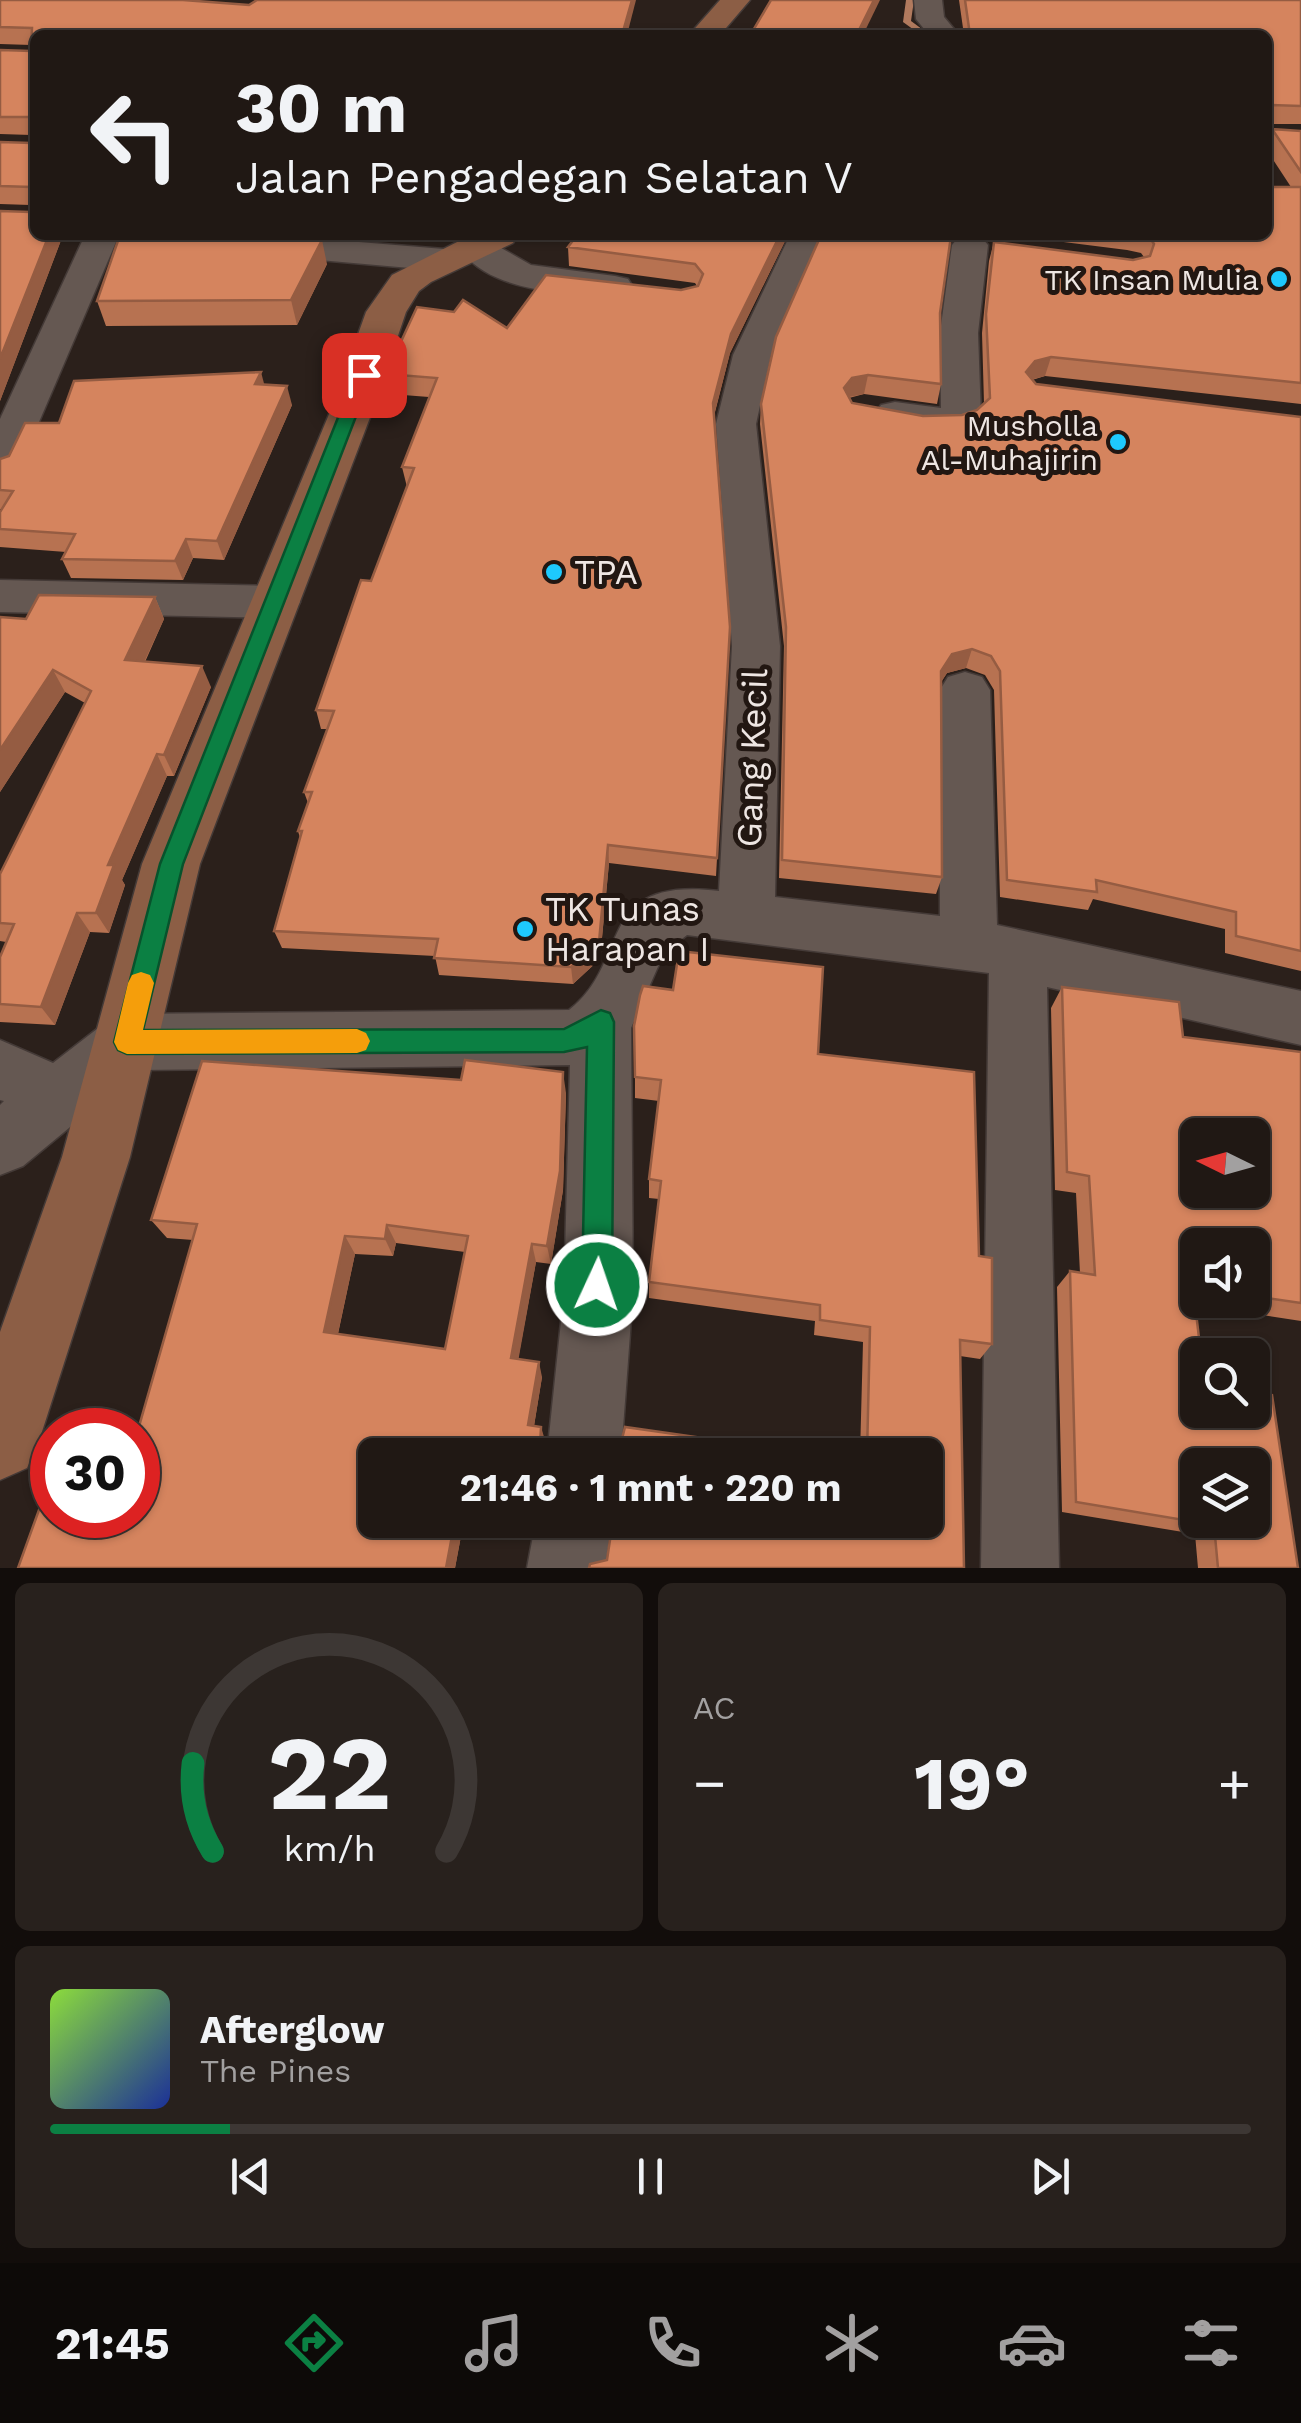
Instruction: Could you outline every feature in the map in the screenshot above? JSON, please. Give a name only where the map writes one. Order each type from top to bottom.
[{"type":"street","points":[[709,30],[736,0]]},
{"type":"street","points":[[928,0],[930,19],[941,30]]},
{"type":"street","points":[[0,464],[100,240]]},
{"type":"street","points":[[275,240],[474,248],[521,275],[644,291]]},
{"type":"street","name":"Gang Kecil","points":[[746,916],[756,646],[736,424],[748,366],[805,240]]},
{"type":"street","points":[[864,410],[950,422],[961,418],[953,242],[1010,250]]},
{"type":"street","points":[[0,1442],[70,1242],[172,864],[386,312],[405,283],[474,248]]},
{"type":"street","points":[[0,596],[276,602]]},
{"type":"street","points":[[965,690],[1016,1144],[1020,1568]]},
{"type":"street","points":[[0,1144],[127,1042],[580,1038],[611,1009],[642,936],[667,914],[687,911],[994,948],[1301,1018]]},
{"type":"street","points":[[587,1438],[592,1405],[600,1205],[601,1022]]},
{"type":"street","points":[[0,1069],[58,1096]]},
{"type":"street","points":[[566,1568],[571,1538]]},
{"type":"building","points":[[0,0],[183,0],[249,5],[257,0],[632,0],[623,30],[0,27]]},
{"type":"building","points":[[771,0],[874,0],[859,30],[753,30]]},
{"type":"building","points":[[965,0],[1301,0],[1301,106],[1272,105],[1272,30],[969,30]]},
{"type":"building","points":[[0,50],[30,51],[30,117],[0,117]]},
{"type":"building","points":[[1272,129],[1301,131],[1301,172]]},
{"type":"building","points":[[0,142],[30,143],[30,187],[0,186]]},
{"type":"building","points":[[1272,187],[1301,187],[1301,383],[1051,357],[1035,361],[1026,372],[1036,384],[1301,417],[1301,951],[1236,936],[1236,912],[1096,880],[1097,892],[1007,880],[1000,671],[991,656],[972,649],[952,654],[941,671],[942,877],[782,860],[786,627],[761,404],[776,337],[819,240],[950,240],[940,313],[941,384],[868,375],[852,378],[844,388],[852,403],[923,416],[962,415],[977,410],[990,398],[986,314],[994,242],[1133,260],[1150,256],[1151,240],[1272,240]]},
{"type":"building","points":[[0,211],[30,212],[30,240],[47,240],[0,359]]},
{"type":"building","points":[[118,240],[322,240],[291,300],[97,301]]},
{"type":"building","points":[[573,240],[778,240],[731,334],[713,403],[730,627],[717,858],[608,845],[599,942],[571,967],[434,958],[438,939],[274,931],[302,831],[298,831],[312,792],[304,792],[334,711],[316,710],[361,580],[371,581],[414,468],[402,467],[437,378],[386,374],[417,307],[454,312],[463,300],[507,328],[546,275],[681,290],[698,286],[703,274],[695,264],[568,247]]},
{"type":"building","points":[[261,372],[255,384],[287,386],[217,541],[186,539],[175,561],[62,559],[75,534],[0,529],[0,512],[13,491],[0,490],[0,459],[9,456],[25,423],[59,423],[74,381]]},
{"type":"building","points":[[39,595],[155,597],[125,660],[202,666],[164,755],[157,754],[108,865],[114,865],[96,913],[77,913],[41,1007],[0,1004],[0,957],[14,924],[0,923],[0,874],[91,691],[53,670],[0,750],[0,617],[26,619]]},
{"type":"building","points":[[679,951],[823,967],[818,1054],[974,1072],[979,1256],[992,1258],[992,1344],[960,1340],[964,1568],[589,1568],[590,1564],[607,1560],[610,1538],[943,1538],[943,1438],[867,1438],[870,1327],[820,1320],[820,1305],[649,1282],[661,1181],[649,1179],[661,1080],[635,1077],[634,1026],[643,986],[673,990]]},
{"type":"building","points":[[1062,987],[1179,1002],[1183,1037],[1301,1052],[1301,1303],[1270,1299],[1270,1228],[1180,1228],[1180,1318],[1197,1318],[1199,1338],[1180,1338],[1180,1428],[1270,1428],[1272,1395],[1298,1568],[1218,1568],[1215,1538],[1270,1538],[1270,1448],[1180,1448],[1180,1519],[1076,1502],[1070,1271],[1095,1275],[1089,1176],[1067,1172]]},
{"type":"building","points":[[465,1060],[563,1072],[560,1171],[547,1246],[532,1244],[511,1358],[539,1362],[528,1425],[541,1427],[540,1438],[358,1438],[358,1538],[452,1538],[446,1568],[18,1568],[30,1535],[30,1538],[160,1538],[160,1408],[144,1408],[197,1224],[151,1220],[202,1061],[461,1080]],"holes":[[[387,1225],[468,1236],[445,1349],[324,1332],[345,1236],[385,1239]]]},
{"type":"building","points":[[625,1427],[702,1438],[622,1438]]},
{"type":"waterway","points":[[910,0],[907,22],[919,30]]},
{"type":"slow traffic","points":[[141,983],[127,1042],[357,1041]]},
{"type":"place","name":"TK Insan Mulia","points":[[1279,279]]},
{"type":"place","name":"Musholla Al-Muhajirin","points":[[1118,442]]},
{"type":"place","name":"TPA","points":[[554,572]]},
{"type":"place","name":"TK Tunas Harapan I","points":[[525,929]]},
{"type":"route","points":[[364,375],[195,798],[172,864],[127,1042],[564,1040],[580,1038],[601,1022],[597,1285]]}]
